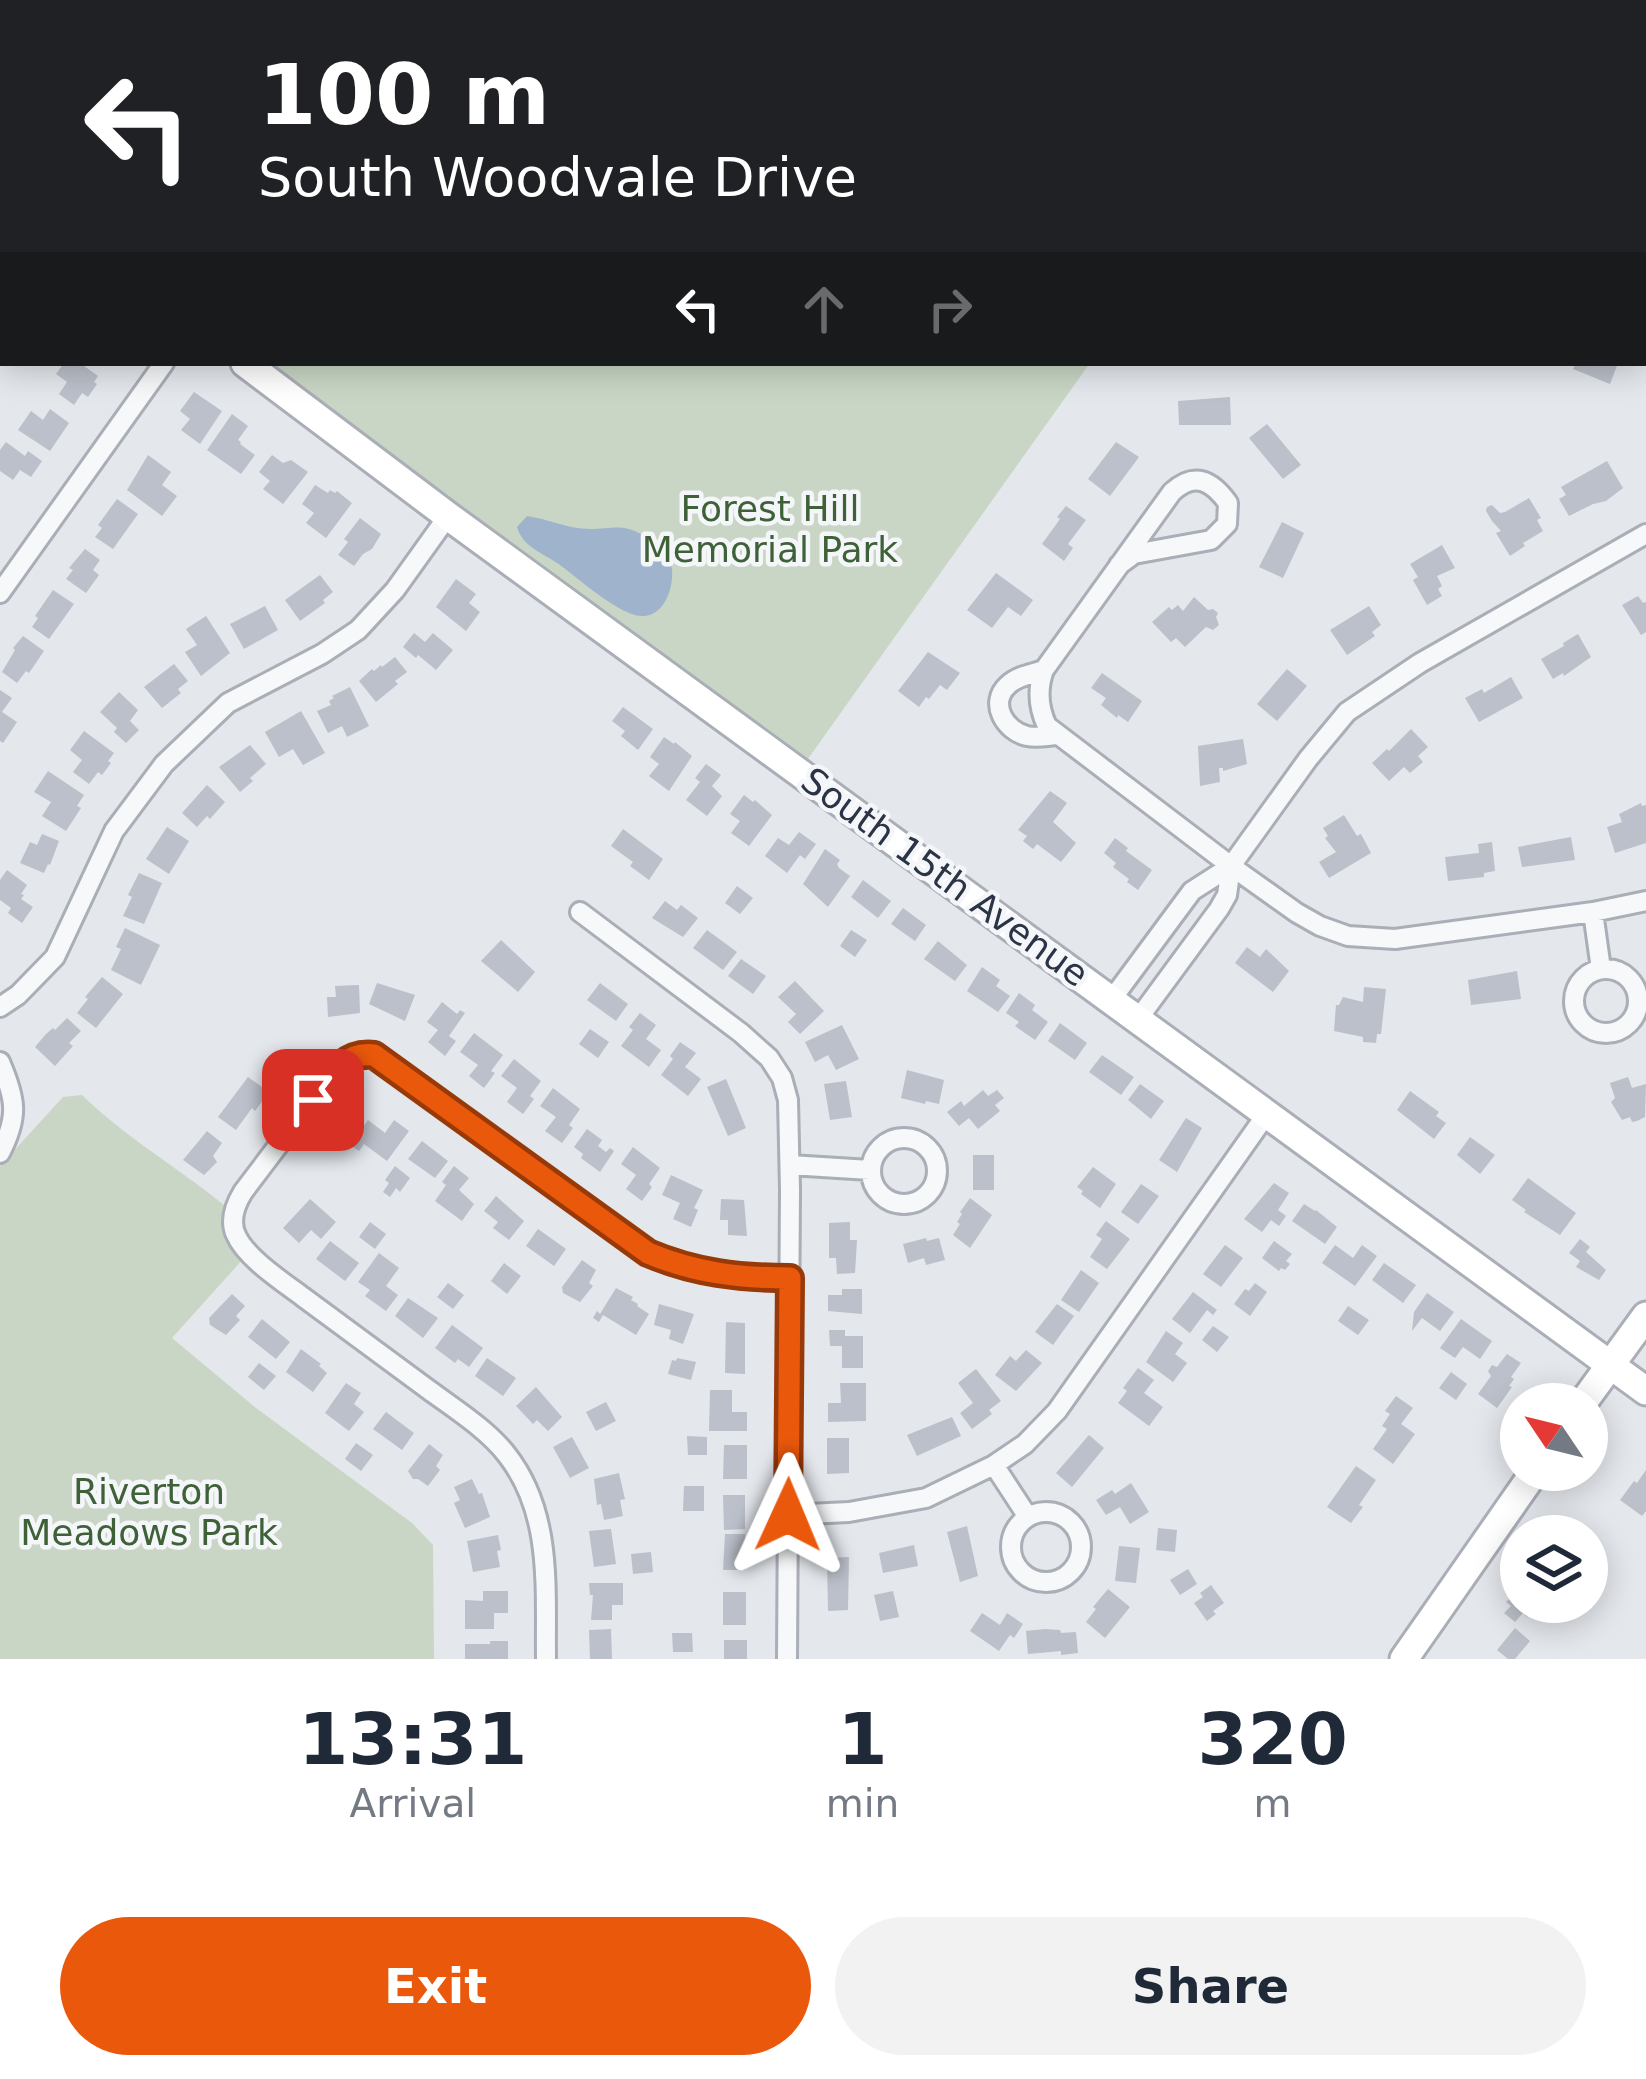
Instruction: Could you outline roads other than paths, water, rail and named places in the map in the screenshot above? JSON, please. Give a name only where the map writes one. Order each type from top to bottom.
[{"type":"street","points":[[0,593],[162,366]]},
{"type":"street","name":"South 15th Avenue","points":[[249,366],[1646,1391]]},
{"type":"street","points":[[1120,566],[1134,554],[1211,539],[1227,524],[1228,503],[1206,481],[1191,479],[1180,484],[1043,670],[1039,700],[1047,726],[1297,913],[1321,926],[1369,939],[1395,940],[1646,901]]},
{"type":"street","points":[[0,1007],[55,957],[114,831],[164,764],[228,703],[358,630],[395,590],[448,516]]},
{"type":"street","points":[[1112,999],[1192,891],[1231,866],[1347,712],[1420,663],[1646,534]]},
{"type":"street","points":[[1043,670],[1009,684],[1001,694],[1000,712],[1006,723],[1024,735],[1056,735]]},
{"type":"street","points":[[1138,1019],[1219,909],[1231,866]]},
{"type":"street","points":[[580,912],[741,1033],[769,1058],[782,1078],[788,1100],[790,1165],[788,1659]]},
{"type":"street","points":[[1593,912],[1601,969]]},
{"type":"street","points":[[546,1659],[544,1538],[527,1489],[506,1453],[244,1248],[233,1230],[236,1204],[336,1069],[357,1054],[374,1055],[648,1253],[710,1273],[790,1278]]},
{"type":"street","points":[[0,1062],[14,1096],[14,1116],[0,1153]]},
{"type":"street","points":[[788,1515],[848,1512],[926,1498],[1025,1444],[1057,1411],[1266,1115]]},
{"type":"street","points":[[790,1165],[870,1170]]},
{"type":"street","points":[[1597,1383],[1646,1316]]},
{"type":"street","points":[[994,1465],[1028,1516]]},
{"type":"street","points":[[1404,1659],[1521,1491]]},
{"type":"water","points":[[527,516],[582,529],[623,528],[652,540],[670,559],[672,580],[665,601],[651,615],[641,616],[612,604],[524,541],[517,527]]},
{"type":"park label","name":"Forest Hill Memorial Park","points":[[770,528]]},
{"type":"park label","name":"Riverton Meadows Park","points":[[149,1512]]}]
